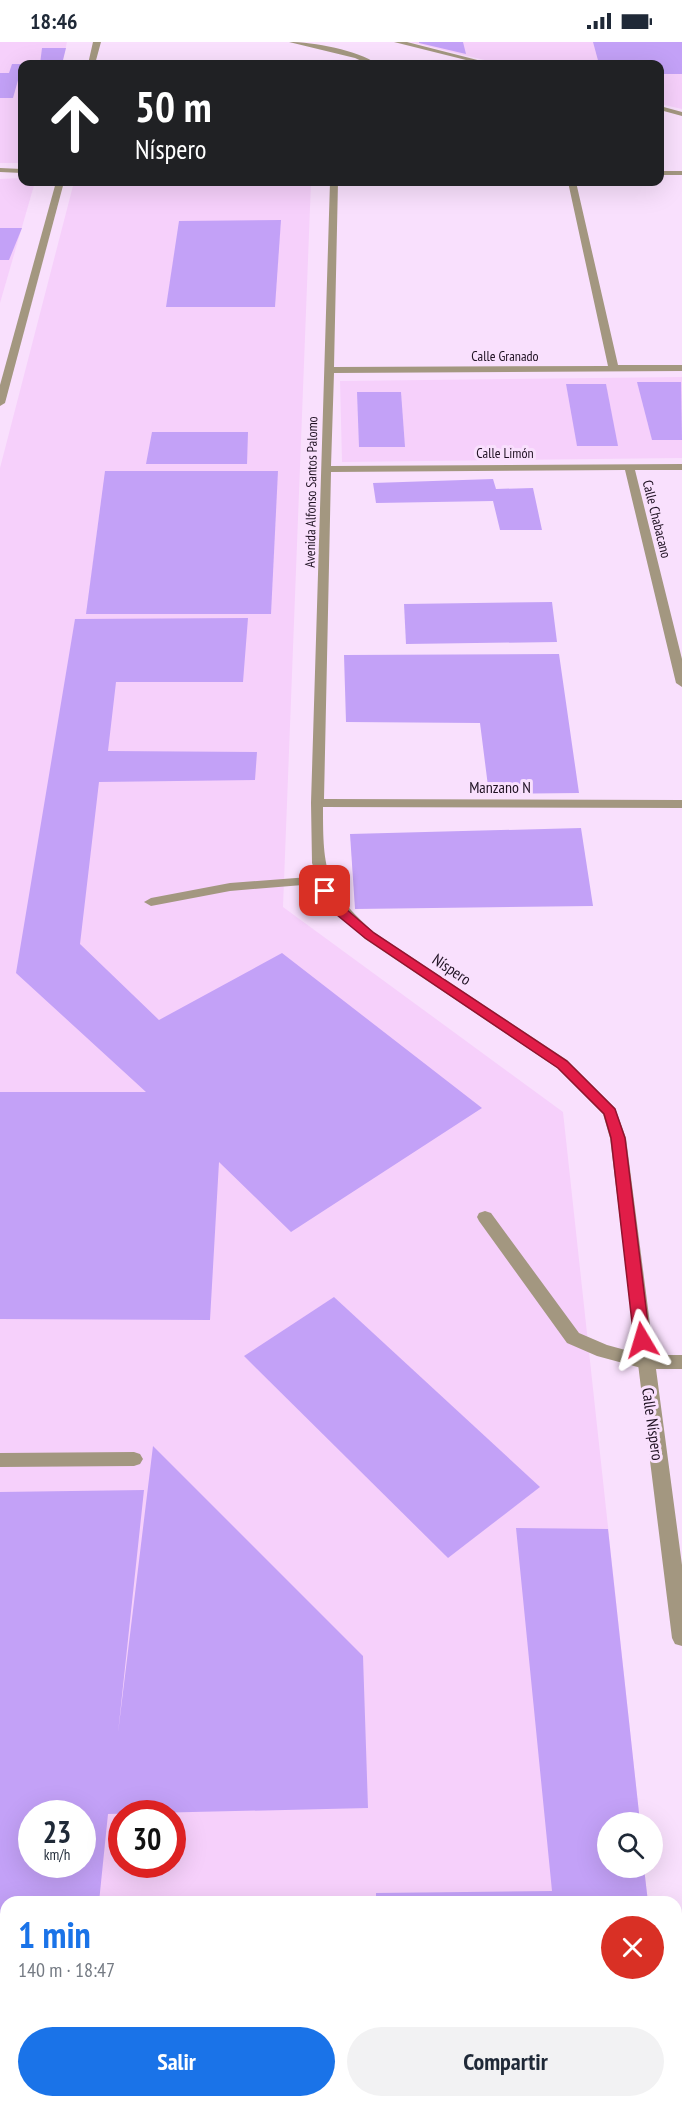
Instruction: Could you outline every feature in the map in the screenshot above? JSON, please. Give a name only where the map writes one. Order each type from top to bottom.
[{"type":"street","points":[[92,60],[97,42]]},
{"type":"street","points":[[293,42],[357,56],[365,60]]},
{"type":"street","points":[[398,42],[472,60]]},
{"type":"street","points":[[664,109],[682,114]]},
{"type":"street","points":[[0,170],[18,171]]},
{"type":"street","points":[[664,173],[682,173]]},
{"type":"street","points":[[0,403],[59,186]]},
{"type":"street","name":"Avenida Alfonso Santos Palomo","points":[[317,803],[334,186]]},
{"type":"street","points":[[573,186],[614,369]]},
{"type":"street","name":"Calle Granado","points":[[328,370],[682,368]]},
{"type":"street","name":"Calle Chabacano","points":[[629,467],[682,683]]},
{"type":"street","name":"Calle Limón","points":[[327,470],[682,467]]},
{"type":"street","name":"Manzano N","points":[[317,803],[682,804]]},
{"type":"street","name":"Níspero","points":[[317,803],[317,847],[322,880],[325,891],[341,912],[370,936],[562,1064],[610,1112],[618,1138]]},
{"type":"street","points":[[151,902],[230,887],[322,880]]},
{"type":"street","name":"Calle Níspero","points":[[618,1138],[682,1638]]},
{"type":"street","points":[[485,1217],[573,1338],[603,1351],[645,1362],[682,1362]]},
{"type":"street","points":[[0,1460],[134,1459]]},
{"type":"shaded area","points":[[0,42],[67,42],[63,60],[18,60],[18,163],[0,163]]},
{"type":"shaded area","points":[[410,42],[682,42],[682,109],[664,105],[664,60],[484,60]]},
{"type":"shaded area","points":[[18,178],[18,186],[34,186],[0,303],[0,179]]},
{"type":"shaded area","points":[[73,186],[311,186],[283,907],[563,1112],[639,1812],[597,1812],[597,1878],[645,1878],[647,1896],[0,1896],[0,468]]},
{"type":"shaded area","points":[[682,377],[682,458],[342,462],[340,381]]},
{"type":"building","points":[[419,42],[463,42],[466,54],[419,43]]},
{"type":"building","points":[[593,42],[682,42],[682,74],[664,74],[664,60],[598,60]]},
{"type":"building","points":[[42,48],[66,48],[63,60],[40,60]]},
{"type":"building","points":[[12,64],[18,64],[18,80],[13,98],[0,98],[0,73],[9,73]]},
{"type":"building","points":[[281,220],[275,307],[166,307],[179,221]]},
{"type":"building","points":[[0,228],[22,228],[9,260],[0,260]]},
{"type":"building","points":[[637,382],[681,382],[682,440],[652,440]]},
{"type":"building","points":[[566,384],[606,384],[618,446],[577,446]]},
{"type":"building","points":[[357,392],[401,392],[405,447],[359,447]]},
{"type":"building","points":[[152,432],[248,432],[247,464],[146,464]]},
{"type":"building","points":[[105,471],[278,471],[271,614],[86,614]]},
{"type":"building","points":[[493,479],[496,489],[533,488],[542,530],[500,530],[493,501],[376,503],[373,483]]},
{"type":"building","points":[[552,602],[557,642],[406,644],[404,604]]},
{"type":"building","points":[[248,618],[243,682],[116,682],[108,751],[257,752],[255,780],[99,782],[80,944],[159,1020],[282,953],[482,1108],[291,1232],[219,1162],[210,1320],[0,1319],[0,1092],[146,1092],[16,973],[75,619]]},
{"type":"building","points":[[559,654],[579,793],[489,794],[480,723],[346,722],[344,655]]},
{"type":"building","points":[[581,828],[593,906],[355,909],[350,834]]},
{"type":"building","points":[[334,1297],[540,1487],[448,1558],[244,1356]]},
{"type":"building","points":[[153,1446],[363,1656],[368,1808],[186,1812],[186,1800],[108,1800],[100,1896],[0,1896],[0,1492],[144,1490],[118,1733]]},
{"type":"building","points":[[516,1528],[608,1529],[639,1812],[597,1812],[597,1878],[645,1878],[647,1896],[376,1896],[376,1893],[552,1891]]},
{"type":"route","points":[[325,891],[341,912],[370,936],[562,1064],[590,1089],[610,1112],[618,1138],[642,1340]]}]
